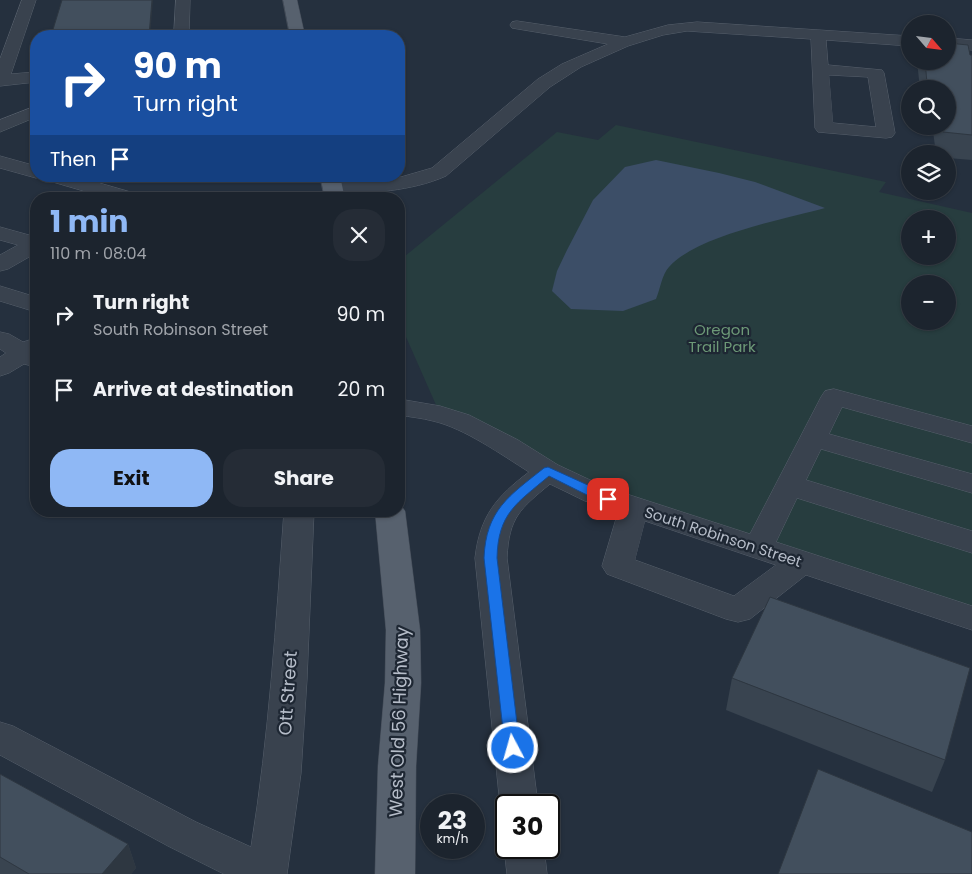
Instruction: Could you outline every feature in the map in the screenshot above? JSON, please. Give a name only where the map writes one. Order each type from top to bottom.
[{"type":"main road","points":[[290,0],[297,30]]},
{"type":"main road","name":"West Old 56 Highway","points":[[391,517],[404,630],[395,874]]},
{"type":"street","points":[[29,0],[0,80],[30,78]]},
{"type":"street","points":[[182,30],[183,0]]},
{"type":"street","points":[[517,25],[626,42]]},
{"type":"street","points":[[405,182],[431,176],[439,172],[532,93],[561,72],[579,62],[654,31],[683,26],[901,40]]},
{"type":"street","points":[[818,34],[819,69],[824,128],[886,133],[876,73],[819,69]]},
{"type":"street","points":[[956,44],[972,45]]},
{"type":"street","points":[[1,126],[30,113]]},
{"type":"street","points":[[0,162],[30,170]]},
{"type":"street","points":[[73,182],[106,192]]},
{"type":"street","points":[[333,188],[403,182]]},
{"type":"street","points":[[0,233],[30,242]]},
{"type":"street","points":[[0,264],[30,247]]},
{"type":"street","points":[[0,293],[30,303]]},
{"type":"street","points":[[0,339],[30,351]]},
{"type":"street","points":[[0,368],[30,353]]},
{"type":"street","points":[[758,548],[834,397],[972,435]]},
{"type":"street","name":"South Robinson Street","points":[[405,408],[440,414],[459,421],[508,446],[548,471],[595,494],[972,618]]},
{"type":"street","points":[[813,438],[972,484]]},
{"type":"street","points":[[518,794],[491,558],[491,539],[499,516],[515,498],[548,471]]},
{"type":"street","points":[[789,485],[972,542]]},
{"type":"street","points":[[634,507],[618,566],[738,610],[802,562]]},
{"type":"street","name":"Ott Street","points":[[267,874],[282,773],[290,679],[299,517]]},
{"type":"street","points":[[0,737],[182,834],[267,874]]},
{"type":"street","points":[[525,859],[527,874]]},
{"type":"green space","name":"Oregon Trail Park","points":[[616,125],[886,182],[879,192],[901,197],[901,200],[914,200],[972,213],[972,618],[595,494],[440,414],[405,335],[405,256],[557,132],[598,140]]},
{"type":"water","points":[[656,160],[755,182],[825,208],[765,223],[699,246],[682,256],[669,267],[656,299],[623,311],[571,309],[552,291],[557,271],[593,200],[625,167]]},
{"type":"building","points":[[62,0],[152,0],[150,30],[53,30]]},
{"type":"building","points":[[956,44],[968,45],[970,55],[972,55],[972,135],[956,133],[956,80],[927,80],[926,70],[956,70]]},
{"type":"building","points":[[770,597],[970,668],[945,760],[732,678]]},
{"type":"building","points":[[818,769],[972,832],[972,874],[778,874]]},
{"type":"building","points":[[0,774],[128,844],[102,874],[29,874],[0,857]]},
{"type":"route","points":[[513,748],[491,558],[491,539],[499,516],[515,498],[548,471],[608,499]]}]
